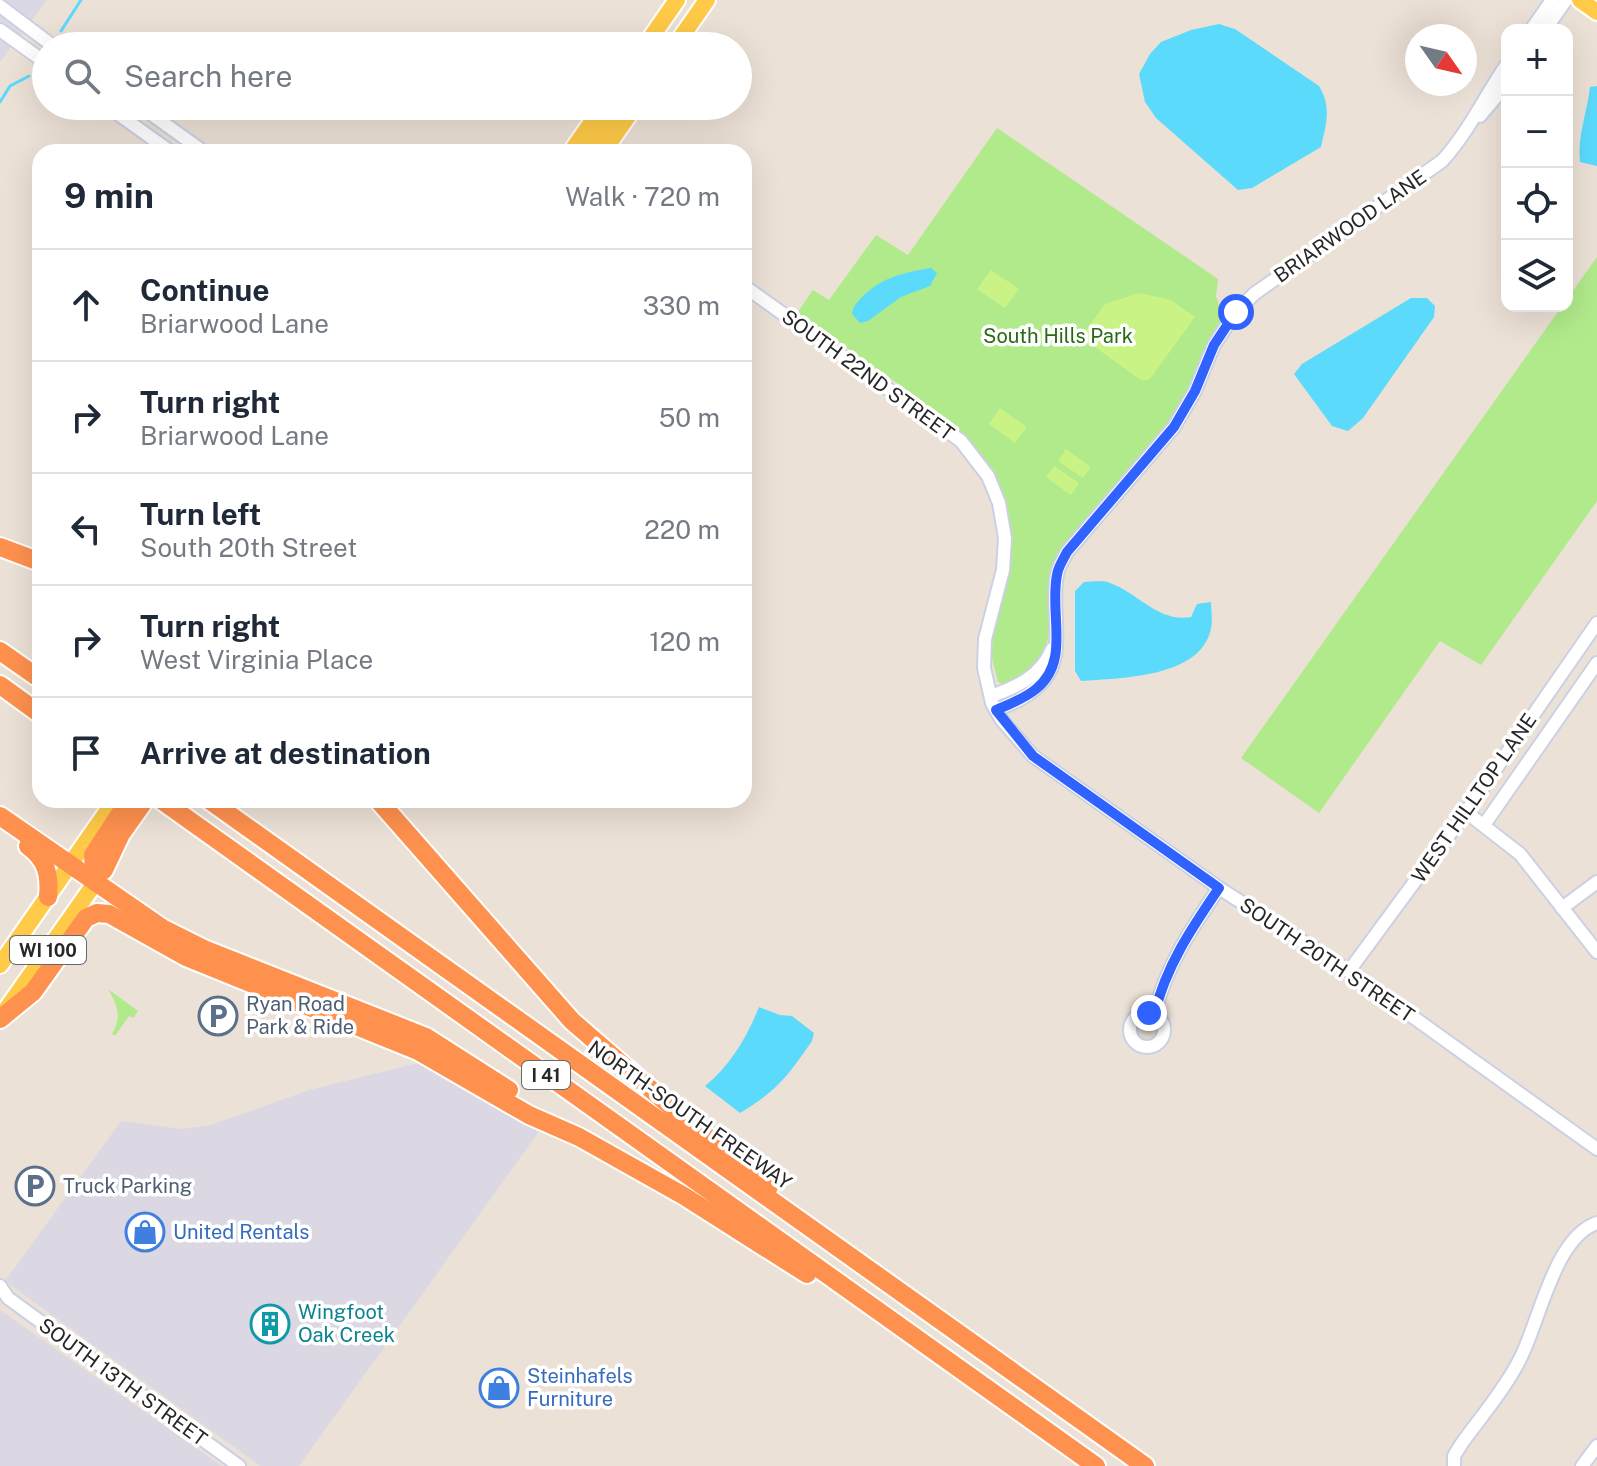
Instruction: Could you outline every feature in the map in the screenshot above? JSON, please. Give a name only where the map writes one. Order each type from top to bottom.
[{"type":"highway","points":[[0,547],[32,559]]},
{"type":"highway","points":[[0,651],[32,673]]},
{"type":"highway","points":[[0,685],[32,708]]},
{"type":"highway","points":[[100,876],[93,855],[132,808]]},
{"type":"highway","name":"I 41","points":[[172,808],[1096,1466]]},
{"type":"highway","name":"NORTH-SOUTH FREEWAY","points":[[220,808],[1145,1466]]},
{"type":"highway","points":[[385,808],[572,1021],[684,1118],[751,1169],[821,1235]]},
{"type":"highway","points":[[0,816],[70,865],[100,876],[162,928],[204,949],[426,1037],[579,1137]]},
{"type":"highway","points":[[0,825],[42,859],[48,870],[48,897]]},
{"type":"highway","points":[[0,1018],[33,992],[86,918],[97,913],[109,914],[186,957],[418,1051],[529,1115],[579,1137],[684,1196],[932,1349]]},
{"type":"main road","points":[[687,28],[699,0]]},
{"type":"main road","points":[[684,32],[707,0]]},
{"type":"main road","points":[[1580,0],[1597,12]]},
{"type":"main road","points":[[655,32],[674,4]]},
{"type":"main road","points":[[661,32],[674,4]]},
{"type":"main road","points":[[577,144],[593,120]]},
{"type":"main road","points":[[592,144],[609,120]]},
{"type":"main road","points":[[609,144],[625,120]]},
{"type":"main road","name":"WI 100","points":[[0,965],[70,865],[131,808]]},
{"type":"main road","name":"WI 100","points":[[0,1018],[100,876]]},
{"type":"street","points":[[1535,24],[1552,0]]},
{"type":"street","points":[[1549,24],[1566,0]]},
{"type":"street","points":[[0,6],[34,32]]},
{"type":"street","points":[[0,30],[32,53]]},
{"type":"street","name":"BRIARWOOD LANE","points":[[1462,137],[1501,73]]},
{"type":"street","name":"BRIARWOOD LANE","points":[[993,703],[1037,688],[1051,671],[1057,652],[1054,597],[1057,572],[1067,552],[1174,427],[1195,391],[1214,345],[1236,312],[1254,294],[1442,161],[1501,91]]},
{"type":"street","points":[[126,120],[160,144]]},
{"type":"street","points":[[159,120],[193,144]]},
{"type":"street","name":"SOUTH 22ND STREET","points":[[752,292],[961,441],[988,476],[999,503],[1005,538],[1003,570],[985,639],[984,668],[993,703]]},
{"type":"street","name":"WEST HILLTOP LANE","points":[[1349,971],[1466,812],[1597,623]]},
{"type":"street","name":"WEST HILLTOP LANE","points":[[1484,825],[1597,663]]},
{"type":"street","name":"SOUTH 20TH STREET","points":[[993,703],[1033,756],[1219,888],[1349,971],[1597,1149]]},
{"type":"street","points":[[1466,812],[1520,854],[1597,952]]},
{"type":"street","points":[[1562,908],[1597,882]]},
{"type":"street","points":[[1154,1015],[1169,966],[1179,946],[1219,888]]},
{"type":"street","points":[[1454,1465],[1462,1443],[1517,1365],[1562,1257],[1589,1226],[1597,1223]]},
{"type":"street","name":"SOUTH 13TH STREET","points":[[0,1286],[4,1297],[239,1466]]},
{"type":"street","points":[[1582,1466],[1597,1446]]},
{"type":"shaded area","points":[[0,0],[47,0],[0,62]]},
{"type":"shaded area","points":[[422,1062],[540,1130],[299,1466],[260,1466],[5,1281],[121,1121],[182,1129],[211,1125],[309,1090]]},
{"type":"shaded area","points":[[0,1310],[222,1466],[0,1466]]},
{"type":"green space","name":"South Hills Park","points":[[997,128],[1218,279],[1216,296],[1224,319],[1176,414],[1055,560],[1049,631],[1041,657],[1029,672],[1005,685],[998,682],[990,640],[993,616],[1009,557],[1008,516],[1000,490],[988,467],[972,446],[932,409],[797,313],[813,290],[829,300],[876,235],[908,255]]},
{"type":"green space","points":[[1597,257],[1597,501],[1481,665],[1440,641],[1319,813],[1241,758],[1558,312],[1573,312],[1573,291]]},
{"type":"green space","points":[[991,270],[1019,289],[1005,308],[977,289]]},
{"type":"green space","points":[[1139,293],[1171,300],[1195,317],[1150,379],[1142,381],[1081,337],[1105,304]]},
{"type":"green space","points":[[1000,408],[1027,427],[1015,443],[989,424]]},
{"type":"green space","points":[[1066,449],[1091,467],[1083,478],[1058,461]]},
{"type":"green space","points":[[1054,466],[1079,483],[1071,495],[1046,477]]},
{"type":"green space","points":[[108,989],[138,1011],[133,1018],[129,1016],[115,1036],[112,1034],[117,1010]]},
{"type":"water","points":[[1219,24],[1235,29],[1319,86],[1326,101],[1327,116],[1321,147],[1252,188],[1238,190],[1156,118],[1145,102],[1139,74],[1161,42],[1191,30]]},
{"type":"water","points":[[1597,86],[1597,166],[1580,162],[1579,153],[1590,87]]},
{"type":"water","points":[[931,268],[937,273],[930,286],[901,297],[868,321],[860,323],[852,314],[858,302],[877,285],[902,274]]},
{"type":"water","points":[[1411,298],[1427,298],[1435,306],[1434,317],[1363,418],[1348,431],[1332,426],[1294,374],[1302,364]]},
{"type":"water","points":[[1084,582],[1110,583],[1159,612],[1179,618],[1191,617],[1197,604],[1211,602],[1212,625],[1204,645],[1192,657],[1157,672],[1081,681],[1075,671],[1075,591]]},
{"type":"water","points":[[759,1007],[792,1016],[814,1033],[812,1041],[781,1082],[740,1113],[705,1086],[737,1050]]},
{"type":"waterway","points":[[61,31],[81,0]]},
{"type":"waterway","points":[[0,102],[10,86],[29,76]]},
{"type":"place","name":"Ryan Road Park & Ride","points":[[218,1016]]},
{"type":"place","name":"Truck Parking","points":[[35,1186]]},
{"type":"place","name":"United Rentals","points":[[145,1232]]},
{"type":"place","name":"Wingfoot Oak Creek","points":[[270,1324]]},
{"type":"place","name":"Steinhafels Furniture","points":[[499,1388]]},
{"type":"route","points":[[1149,1013],[1154,1015],[1169,966],[1179,946],[1219,888],[1033,756],[996,710],[1037,688],[1051,671],[1057,652],[1054,597],[1057,572],[1067,552],[1174,427],[1195,391],[1214,345],[1236,312]]}]
